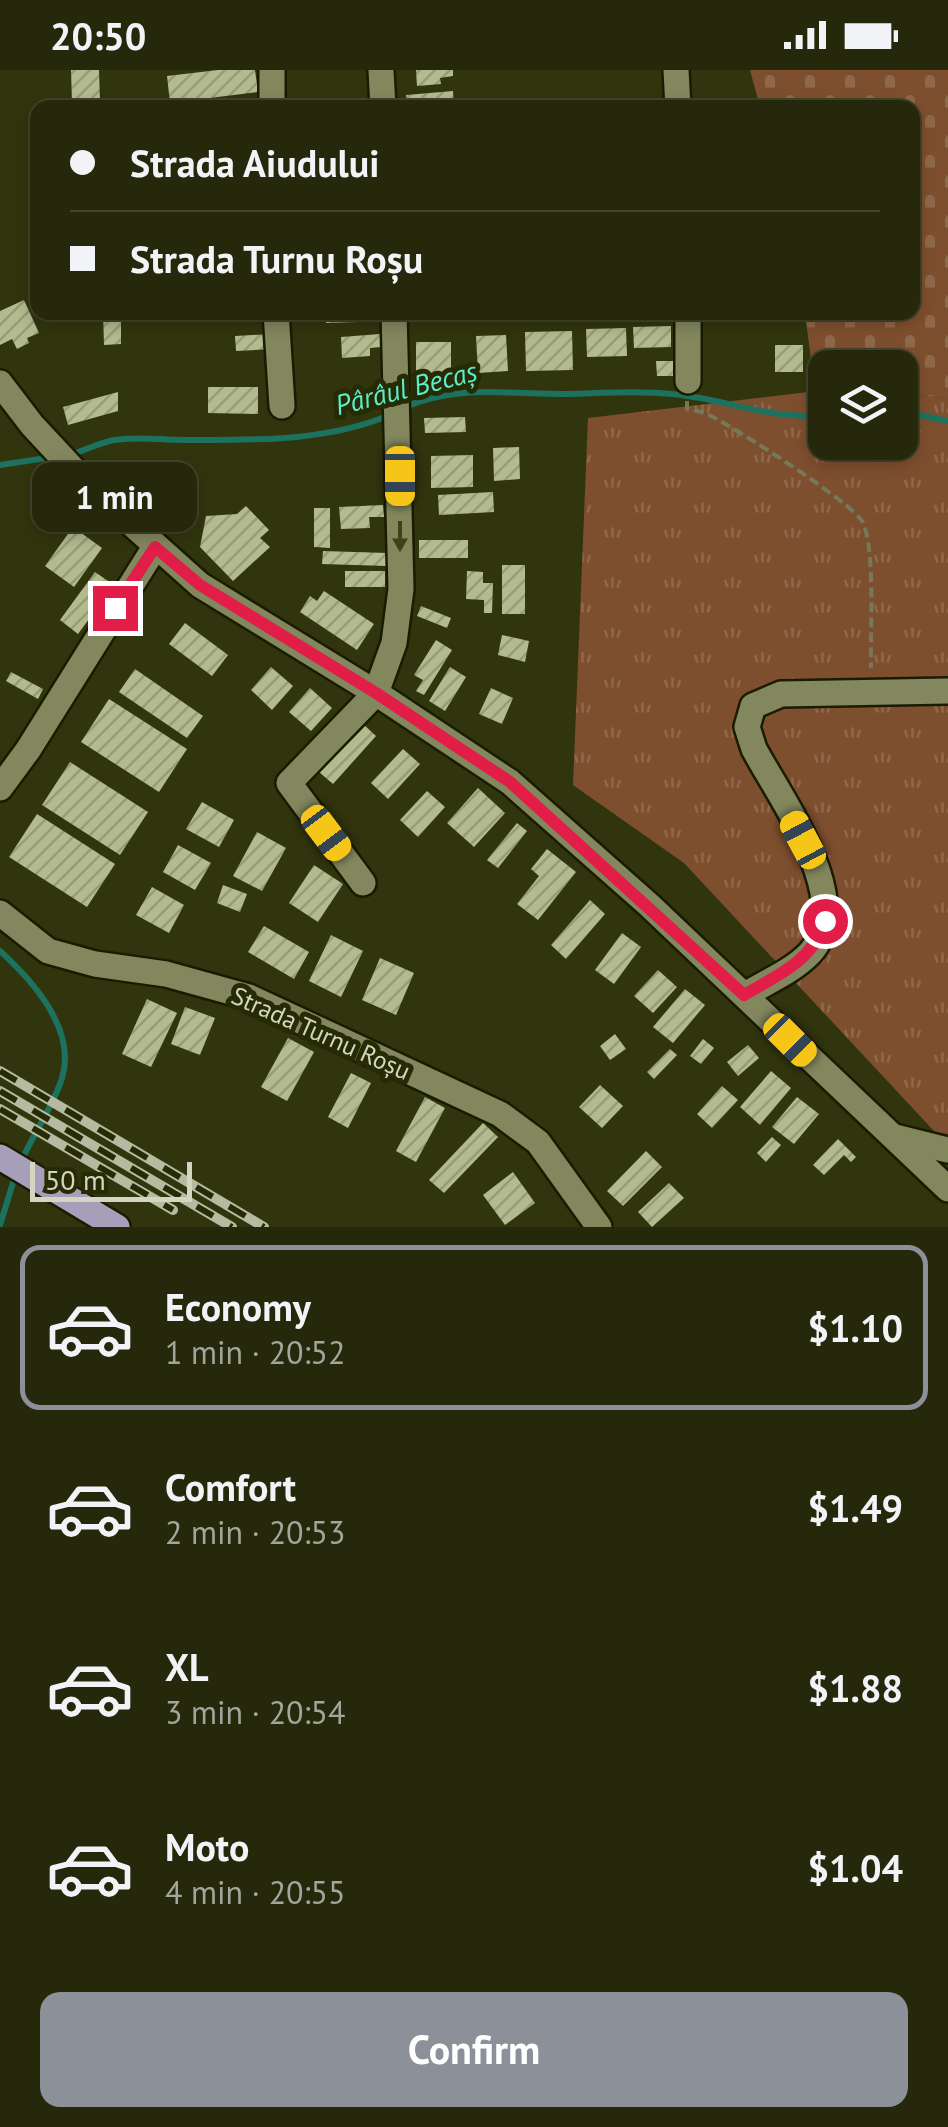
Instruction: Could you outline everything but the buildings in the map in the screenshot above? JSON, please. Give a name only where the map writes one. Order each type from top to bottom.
[{"type":"main road","points":[[2,1159],[117,1227]]},
{"type":"street","points":[[272,70],[272,100]]},
{"type":"street","points":[[381,70],[383,100]]},
{"type":"street","points":[[676,70],[678,100]]},
{"type":"street","points":[[277,320],[282,406]]},
{"type":"street","points":[[363,883],[290,783],[376,693],[394,643],[399,614],[400,439],[394,320]]},
{"type":"street","points":[[688,320],[688,382]]},
{"type":"street","points":[[0,383],[86,484],[200,585],[376,693],[510,782],[744,995],[948,1189]]},
{"type":"street","points":[[0,788],[155,547]]},
{"type":"street","points":[[744,995],[810,952],[820,938],[826,905],[820,870],[746,728],[753,706],[781,694],[948,690]]},
{"type":"street","name":"Strada Turnu Roșu","points":[[0,912],[48,951],[95,964],[166,974],[248,996],[500,1114],[538,1142],[599,1227]]},
{"type":"street","points":[[890,1136],[948,1150]]},
{"type":"path","points":[[687,410],[705,412],[744,436],[812,480],[862,521],[869,550],[871,692]]},
{"type":"green space","points":[[750,70],[948,70],[948,399],[918,395],[918,350],[810,350],[806,320],[920,320],[920,100],[758,100]]},
{"type":"green space","points":[[808,392],[808,460],[918,460],[918,395],[948,399],[948,1146],[684,863],[573,785],[588,418]]},
{"type":"waterway","name":"Pârâul Becaș","points":[[403,408],[423,400],[465,393],[644,392],[808,416]]},
{"type":"waterway","name":"Pârâul Becaș","points":[[70,455],[123,439],[237,440],[316,435],[392,414]]},
{"type":"waterway","name":"Pârâul Becaș","points":[[918,415],[948,421]]},
{"type":"waterway","name":"Pârâul Becaș","points":[[0,465],[53,457]]},
{"type":"waterway","name":"Pârâul Becaș","points":[[0,951],[49,1007],[58,1024],[65,1060],[53,1099],[21,1162]]},
{"type":"waterway","name":"Pârâul Becaș","points":[[0,1225],[16,1173]]},
{"type":"railway","points":[[0,1071],[264,1227]]},
{"type":"railway","points":[[0,1091],[232,1227]]},
{"type":"railway","points":[[0,1109],[173,1210]]},
{"type":"route","points":[[115,608],[155,547],[200,585],[376,693],[510,782],[744,995],[810,952],[825,921]]}]
